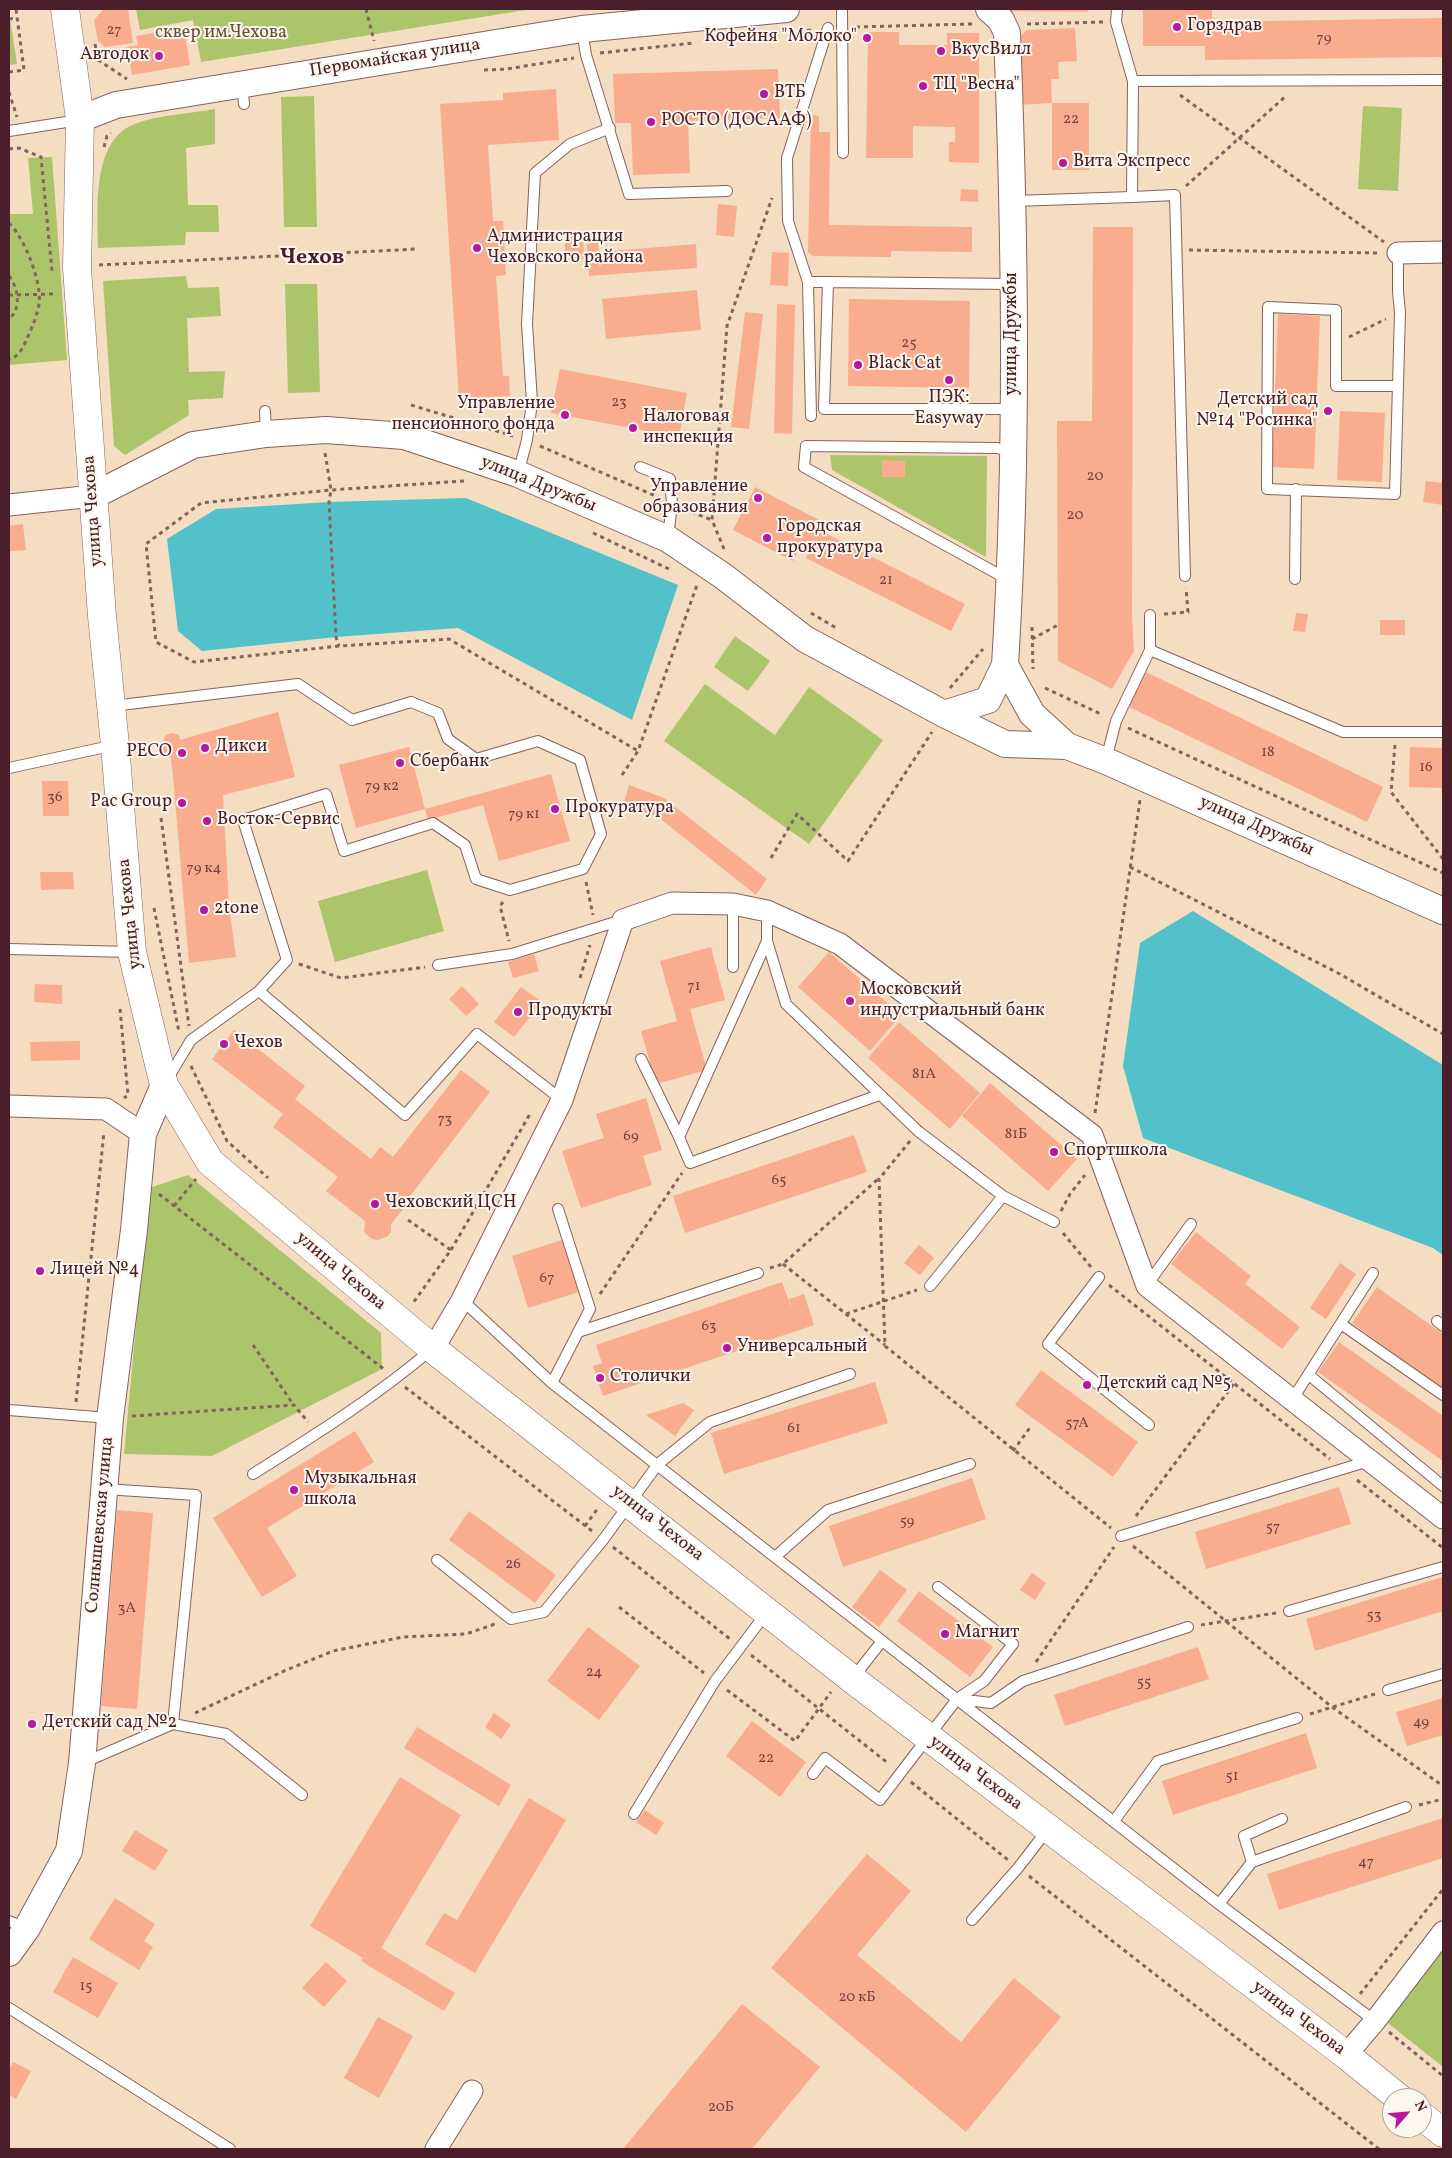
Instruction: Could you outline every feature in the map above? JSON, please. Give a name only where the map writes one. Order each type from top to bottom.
[{"type":"main road","name":"улица Чехова","points":[[65,9],[80,119],[77,268],[102,616],[116,745],[132,952],[164,1085],[210,1162],[432,1349],[768,1612],[843,1684],[927,1738],[1346,2055],[1387,2088]]},
{"type":"main road","points":[[1432,2124],[1443,2133]]},
{"type":"street","name":"Первомайская улица","points":[[80,119],[116,105],[243,94],[582,29],[786,9]]},
{"type":"street","name":"улица Дружбы","points":[[945,703],[988,700],[1005,665],[1010,581],[1013,452],[1013,201],[1007,34],[998,17]]},
{"type":"street","points":[[1398,253],[1443,252]]},
{"type":"street","name":"улица Дружбы","points":[[93,496],[193,445],[265,422],[326,430],[404,436],[518,474],[668,539],[723,576],[805,639],[945,703],[1005,744],[1067,746],[1106,761],[1443,911]]},
{"type":"street","points":[[9,505],[93,496]]},
{"type":"street","name":"улица Дружбы","points":[[1005,665],[1032,714],[1067,746]]},
{"type":"street","points":[[432,1349],[462,1300],[562,1100],[623,920],[672,903],[734,904],[767,911],[840,944],[1092,1136],[1147,1286],[1443,1518]]},
{"type":"street","name":"Солнышевская улица","points":[[9,1953],[18,1924],[69,1851],[82,1763],[110,1418],[143,1134],[164,1085]]},
{"type":"street","points":[[9,1106],[106,1109],[143,1134]]},
{"type":"street","points":[[1346,2055],[1375,2021],[1443,1932]]},
{"type":"street","points":[[436,2149],[472,2091]]},
{"type":"lane","points":[[842,9],[843,153]]},
{"type":"lane","points":[[1117,9],[1116,22],[1133,82],[1132,197]]},
{"type":"lane","points":[[811,416],[808,282],[788,221],[787,158],[828,28]]},
{"type":"lane","points":[[582,29],[586,55],[629,194],[727,191]]},
{"type":"lane","points":[[1133,82],[1443,80]]},
{"type":"lane","name":"Первомайская улица","points":[[9,131],[80,119]]},
{"type":"lane","points":[[518,474],[527,440],[532,402],[527,324],[535,173],[570,144],[610,128]]},
{"type":"lane","points":[[1013,201],[1176,195],[1185,576]]},
{"type":"lane","points":[[1398,253],[1400,312],[1398,386],[1395,494],[1267,489],[1268,307],[1336,310],[1336,386],[1398,386]]},
{"type":"lane","points":[[808,282],[1012,284]]},
{"type":"lane","points":[[828,282],[824,409],[1013,409]]},
{"type":"lane","points":[[1010,581],[804,467],[806,446],[996,448],[1013,452]]},
{"type":"lane","points":[[640,467],[670,479],[672,503],[668,539]]},
{"type":"lane","points":[[1294,579],[1296,490]]},
{"type":"lane","points":[[1106,761],[1116,721],[1150,650],[1150,615]]},
{"type":"lane","points":[[1150,650],[1343,732],[1443,732]]},
{"type":"lane","points":[[112,706],[298,684],[352,720],[411,702],[438,712],[448,739],[476,759],[538,741],[580,760],[601,834],[583,869],[510,890],[476,879],[466,845],[433,823],[344,851],[326,794],[243,820],[287,960],[259,991],[191,1040],[164,1085]]},
{"type":"lane","points":[[9,768],[116,745]]},
{"type":"lane","points":[[733,967],[734,904]]},
{"type":"lane","points":[[767,911],[767,941],[786,1004],[918,1131],[1004,1196],[1054,1222]]},
{"type":"lane","points":[[438,965],[512,954],[623,920]]},
{"type":"lane","points":[[679,1137],[767,941]]},
{"type":"lane","points":[[9,949],[132,952]]},
{"type":"lane","points":[[259,991],[405,1116],[477,1034],[562,1100]]},
{"type":"lane","points":[[641,1059],[690,1162],[879,1095]]},
{"type":"lane","points":[[930,1286],[1004,1196]]},
{"type":"lane","points":[[552,1383],[590,1309],[558,1209]]},
{"type":"lane","points":[[1147,1286],[1191,1224]]},
{"type":"lane","points":[[578,1332],[758,1273]]},
{"type":"lane","points":[[1292,1400],[1373,1273]]},
{"type":"lane","points":[[1099,1277],[1048,1344],[1150,1425]]},
{"type":"lane","points":[[462,1300],[552,1383],[1219,1904],[1375,2021]]},
{"type":"lane","points":[[1341,1324],[1443,1395]]},
{"type":"lane","points":[[253,1474],[318,1434],[396,1380],[432,1349]]},
{"type":"lane","points":[[437,1560],[511,1619],[544,1612],[603,1540],[658,1464],[710,1422],[850,1374]]},
{"type":"lane","points":[[1308,1375],[1443,1486]]},
{"type":"lane","points":[[9,1410],[110,1418]]},
{"type":"lane","points":[[1121,1536],[1370,1460]]},
{"type":"lane","points":[[775,1557],[828,1510],[970,1464]]},
{"type":"lane","points":[[105,1489],[196,1495],[172,1724]]},
{"type":"lane","points":[[1289,1611],[1443,1567]]},
{"type":"lane","points":[[813,1774],[825,1758],[880,1800],[957,1699],[984,1681],[1014,1644],[938,1587]]},
{"type":"lane","points":[[634,1814],[715,1681],[768,1612]]},
{"type":"lane","points":[[957,1699],[991,1703],[1023,1681],[1188,1627]]},
{"type":"lane","points":[[843,1684],[882,1641]]},
{"type":"lane","points":[[1388,1690],[1443,1674]]},
{"type":"lane","points":[[1114,1821],[1158,1761],[1297,1718]]},
{"type":"lane","points":[[82,1763],[172,1724],[226,1734],[302,1795]]},
{"type":"lane","points":[[1219,1904],[1252,1862],[1406,1807]]},
{"type":"lane","points":[[1252,1862],[1244,1836],[1282,1819]]},
{"type":"lane","points":[[972,1920],[1018,1868],[1048,1829]]},
{"type":"lane","points":[[9,2008],[230,2149]]},
{"type":"path","points":[[9,72],[24,70],[16,9]]},
{"type":"path","points":[[366,9],[372,41]]},
{"type":"path","points":[[843,27],[998,17],[1116,22]]},
{"type":"path","points":[[9,19],[17,18]]},
{"type":"path","points":[[95,43],[98,60],[126,79]]},
{"type":"path","points":[[478,70],[507,69],[569,59]]},
{"type":"path","points":[[1161,81],[1398,253]]},
{"type":"path","points":[[1176,195],[1302,81]]},
{"type":"path","points":[[101,154],[107,136],[113,130]]},
{"type":"path","points":[[9,149],[19,148],[41,158]]},
{"type":"path","points":[[622,775],[638,751],[698,582],[723,576],[731,565],[712,520],[727,326],[774,195]]},
{"type":"path","points":[[9,223],[31,261],[39,294],[39,305],[21,351],[9,359]]},
{"type":"path","points":[[94,265],[416,249]]},
{"type":"path","points":[[1176,250],[1398,253]]},
{"type":"path","points":[[9,276],[15,286],[17,295],[15,311],[9,319]]},
{"type":"path","points":[[9,295],[54,294]]},
{"type":"path","points":[[1336,344],[1400,312]]},
{"type":"path","points":[[411,404],[527,440],[712,520]]},
{"type":"path","points":[[324,450],[331,490],[329,502],[336,637],[339,646]]},
{"type":"path","points":[[468,480],[331,490],[201,503],[146,544],[156,642],[194,662],[339,646],[449,639],[638,751]]},
{"type":"path","points":[[592,533],[672,570]]},
{"type":"path","points":[[1150,615],[1188,612],[1185,576]]},
{"type":"path","points":[[808,611],[843,632]]},
{"type":"path","points":[[1032,639],[1058,625]]},
{"type":"path","points":[[771,858],[797,814],[848,861],[945,703],[986,646]]},
{"type":"path","points":[[1032,650],[1034,675]]},
{"type":"path","points":[[1044,688],[1443,873]]},
{"type":"path","points":[[1396,732],[1391,792],[1443,859]]},
{"type":"path","points":[[1092,1136],[1140,797]]},
{"type":"path","points":[[161,818],[191,1040]]},
{"type":"path","points":[[1130,867],[1338,973],[1443,1034]]},
{"type":"path","points":[[510,890],[500,906],[512,954]]},
{"type":"path","points":[[152,900],[184,1052],[227,1140],[271,1180]]},
{"type":"path","points":[[287,960],[341,978],[438,965]]},
{"type":"path","points":[[74,1415],[106,1109],[128,1095]]},
{"type":"path","points":[[758,1273],[783,1264],[879,1179],[918,1131]]},
{"type":"path","points":[[590,1309],[690,1162]]},
{"type":"path","points":[[1054,1222],[1070,1194],[1089,1171]]},
{"type":"path","points":[[139,1178],[819,1708],[1018,1868],[1379,2149]]},
{"type":"path","points":[[879,1179],[885,1346]]},
{"type":"path","points":[[408,1220],[451,1250],[410,1307]]},
{"type":"path","points":[[783,1264],[1332,1707],[1443,1786]]},
{"type":"path","points":[[846,1314],[930,1286]]},
{"type":"path","points":[[253,1345],[294,1405],[318,1434]]},
{"type":"path","points":[[110,1418],[294,1405]]},
{"type":"path","points":[[1013,1451],[1031,1426]]},
{"type":"path","points":[[584,1526],[601,1505]]},
{"type":"path","points":[[619,1607],[795,1741],[819,1708],[843,1684]]},
{"type":"path","points":[[1188,1627],[1289,1611]]},
{"type":"path","points":[[172,1724],[268,1678],[333,1651],[404,1637],[466,1634],[511,1619]]},
{"type":"path","points":[[1297,1718],[1388,1690]]},
{"type":"path","points":[[1406,1807],[1443,1800]]},
{"type":"path","points":[[1352,2004],[1443,1889]]},
{"type":"path","points":[[1375,2021],[1443,2076]]},
{"type":"green space","name":"сквер им.Чехова","points":[[136,9],[532,9],[201,62],[193,20],[140,30]]},
{"type":"green space","points":[[9,12],[17,64],[9,65]]},
{"type":"green space","points":[[314,96],[317,227],[284,227],[281,97]]},
{"type":"green space","points":[[1363,106],[1402,108],[1398,191],[1358,189]]},
{"type":"green space","points":[[215,109],[215,144],[186,148],[188,205],[218,205],[219,232],[186,232],[185,245],[98,248],[98,198],[103,163],[109,147],[119,134],[132,125],[150,119]]},
{"type":"green space","points":[[52,157],[67,360],[9,365],[9,214],[33,214],[28,158]]},
{"type":"green space","points":[[186,276],[188,288],[219,287],[221,316],[187,318],[189,372],[225,371],[223,398],[188,400],[189,415],[125,455],[114,446],[103,281]]},
{"type":"green space","points":[[285,284],[317,284],[320,392],[288,393]]},
{"type":"green space","points":[[830,455],[987,456],[986,557],[832,470]]},
{"type":"green space","points":[[735,636],[770,661],[748,691],[714,667]]},
{"type":"green space","points":[[705,684],[775,735],[809,687],[883,740],[809,844],[664,741]]},
{"type":"green space","points":[[427,870],[444,931],[335,962],[318,901]]},
{"type":"green space","points":[[188,1175],[381,1333],[382,1369],[212,1456],[124,1454],[149,1188]]},
{"type":"green space","points":[[1443,1948],[1443,2067],[1384,2020]]},
{"type":"water","points":[[466,498],[678,585],[632,720],[458,628],[336,637],[202,651],[178,631],[167,539],[216,509],[329,502]]},
{"type":"water","points":[[1193,911],[1443,1065],[1443,1255],[1433,1248],[1143,1138],[1123,1066],[1140,943]]},
{"type":"building","points":[[128,9],[133,43],[105,47],[98,41],[94,20],[103,10]]},
{"type":"building","points":[[1011,9],[1088,9],[1088,12],[1011,11]]},
{"type":"building","points":[[1143,9],[1212,9],[1212,22],[1443,18],[1443,57],[1205,60],[1205,46],[1143,46]]},
{"type":"building","name":"Автодок","points":[[184,28],[190,65],[132,75],[127,47],[138,45],[136,36]]},
{"type":"building","points":[[1075,28],[1077,61],[1058,62],[1059,79],[1051,79],[1052,103],[1017,105],[1014,42],[1027,30]]},
{"type":"building","name":"ТЦ \"Весна\"","points":[[868,32],[899,32],[899,45],[947,45],[947,33],[979,33],[979,163],[949,162],[949,142],[955,142],[955,127],[913,126],[913,158],[866,158]]},
{"type":"building","name":"РОСТО (ДОСААФ)","points":[[778,69],[780,118],[688,121],[690,173],[633,175],[631,123],[615,123],[613,74]]},
{"type":"building","name":"Администрация Чеховского района","points":[[556,89],[559,140],[488,145],[493,221],[503,221],[506,275],[496,276],[503,376],[509,376],[510,396],[459,399],[440,104],[503,100],[503,93]]},
{"type":"building","points":[[1052,103],[1089,103],[1089,170],[1052,170]]},
{"type":"building","points":[[811,115],[819,116],[819,132],[830,132],[829,225],[972,227],[972,252],[891,251],[891,257],[813,256],[808,252]]},
{"type":"building","points":[[961,189],[978,190],[978,202],[960,201]]},
{"type":"building","points":[[718,204],[737,206],[734,237],[716,235]]},
{"type":"building","points":[[1093,227],[1133,227],[1132,616],[1134,651],[1112,689],[1058,661],[1057,421],[1092,421]]},
{"type":"building","points":[[583,233],[584,259],[566,260],[564,235]]},
{"type":"building","points":[[597,236],[599,252],[696,244],[697,268],[589,276],[586,237]]},
{"type":"building","points":[[772,252],[789,253],[788,286],[770,285]]},
{"type":"building","points":[[697,290],[701,330],[606,339],[602,299]]},
{"type":"building","points":[[849,299],[970,301],[969,388],[848,386]]},
{"type":"building","points":[[777,304],[795,305],[792,434],[774,433]]},
{"type":"building","points":[[745,312],[763,314],[749,429],[731,427]]},
{"type":"building","points":[[1278,314],[1320,316],[1314,469],[1272,467]]},
{"type":"building","points":[[560,369],[687,393],[679,437],[551,413]]},
{"type":"building","points":[[1340,411],[1385,413],[1382,482],[1337,480]]},
{"type":"building","points":[[882,460],[905,461],[905,477],[882,477]]},
{"type":"building","points":[[1426,481],[1443,483],[1443,505],[1423,502]]},
{"type":"building","points":[[755,487],[825,523],[821,531],[965,604],[951,631],[806,558],[810,549],[801,545],[793,561],[733,530]]},
{"type":"building","points":[[23,524],[26,550],[9,551],[9,526]]},
{"type":"building","points":[[1296,613],[1308,614],[1305,632],[1293,631]]},
{"type":"building","points":[[1380,620],[1405,620],[1405,635],[1380,635]]},
{"type":"building","points":[[1146,672],[1383,787],[1367,822],[1129,707]]},
{"type":"building","points":[[278,712],[295,777],[223,795],[229,906],[236,957],[189,963],[171,758],[165,755],[162,748],[163,741],[166,735],[172,733],[179,735],[180,740]]},
{"type":"building","points":[[409,747],[425,809],[356,828],[339,765]]},
{"type":"building","points":[[1410,747],[1443,748],[1443,788],[1409,787]]},
{"type":"building","points":[[551,774],[570,841],[499,861],[483,805],[428,820],[425,809]]},
{"type":"building","points":[[42,781],[68,781],[69,816],[43,816]]},
{"type":"building","points":[[629,785],[664,798],[767,879],[756,895],[658,817],[623,805]]},
{"type":"building","points":[[40,872],[73,872],[74,889],[41,890]]},
{"type":"building","points":[[711,947],[725,1000],[690,1009],[707,1070],[656,1084],[641,1031],[677,1021],[660,961]]},
{"type":"building","name":"Московский индустриальный банк","points":[[829,952],[901,1015],[870,1051],[798,987]]},
{"type":"building","points":[[534,954],[539,971],[513,978],[508,962]]},
{"type":"building","points":[[35,984],[62,985],[62,1004],[34,1002]]},
{"type":"building","points":[[462,986],[479,1004],[466,1016],[449,999]]},
{"type":"building","name":"Продукты","points":[[521,987],[542,1002],[514,1037],[494,1022]]},
{"type":"building","points":[[899,1022],[980,1093],[950,1129],[868,1058]]},
{"type":"building","points":[[234,1030],[305,1086],[295,1099],[371,1159],[380,1147],[393,1157],[461,1070],[490,1092],[410,1196],[412,1198],[391,1224],[391,1232],[388,1236],[378,1240],[372,1239],[364,1232],[365,1221],[326,1191],[338,1177],[273,1127],[283,1114],[212,1059]]},
{"type":"building","points":[[80,1041],[80,1060],[31,1061],[30,1042]]},
{"type":"building","points":[[990,1083],[1077,1159],[1048,1191],[962,1116]]},
{"type":"building","points":[[646,1098],[662,1150],[643,1156],[652,1185],[581,1208],[562,1151],[604,1138],[596,1114]]},
{"type":"building","points":[[854,1135],[867,1172],[685,1233],[673,1196]]},
{"type":"building","points":[[1196,1232],[1251,1276],[1245,1284],[1300,1327],[1282,1349],[1171,1264]]},
{"type":"building","points":[[562,1240],[579,1292],[528,1308],[512,1256]]},
{"type":"building","points":[[919,1245],[934,1258],[920,1275],[904,1263]]},
{"type":"building","points":[[1340,1263],[1356,1274],[1326,1319],[1310,1308]]},
{"type":"building","points":[[782,1282],[792,1310],[789,1299],[804,1294],[814,1325],[603,1396],[593,1366],[602,1363],[596,1345]]},
{"type":"building","points":[[1377,1287],[1443,1334],[1443,1389],[1352,1323]]},
{"type":"building","points":[[1339,1342],[1443,1416],[1443,1461],[1318,1372]]},
{"type":"building","points":[[1041,1370],[1138,1442],[1113,1477],[1015,1405]]},
{"type":"building","points":[[875,1382],[888,1423],[724,1474],[711,1433]]},
{"type":"building","points":[[683,1403],[694,1410],[675,1436],[646,1415]]},
{"type":"building","name":"Музыкальная школа","points":[[355,1431],[374,1462],[267,1528],[297,1576],[262,1597],[213,1518]]},
{"type":"building","points":[[972,1478],[986,1519],[843,1567],[829,1526]]},
{"type":"building","points":[[1339,1487],[1351,1524],[1206,1569],[1195,1532]]},
{"type":"building","points":[[117,1510],[153,1513],[137,1709],[101,1706]]},
{"type":"building","points":[[469,1511],[556,1575],[535,1603],[449,1540]]},
{"type":"building","points":[[880,1570],[907,1590],[879,1627],[852,1607]]},
{"type":"building","points":[[1032,1573],[1046,1583],[1035,1600],[1020,1590]]},
{"type":"building","points":[[1443,1577],[1443,1611],[1315,1651],[1306,1619]]},
{"type":"building","name":"Магнит","points":[[919,1591],[993,1647],[970,1677],[897,1621]]},
{"type":"building","points":[[588,1627],[640,1666],[599,1720],[547,1681]]},
{"type":"building","points":[[1198,1647],[1209,1679],[1065,1726],[1054,1695]]},
{"type":"building","points":[[1443,1698],[1443,1735],[1407,1746],[1396,1712]]},
{"type":"building","points":[[494,1713],[511,1725],[501,1739],[485,1727]]},
{"type":"building","points":[[752,1721],[806,1762],[780,1797],[726,1756]]},
{"type":"building","points":[[417,1727],[511,1785],[499,1806],[404,1748]]},
{"type":"building","points":[[1306,1733],[1317,1768],[1173,1815],[1162,1781]]},
{"type":"building","points":[[400,1777],[461,1815],[381,1948],[455,1993],[444,2011],[361,1961],[363,1958],[310,1926]]},
{"type":"building","points":[[529,1798],[566,1820],[475,1973],[425,1944],[444,1913],[457,1920]]},
{"type":"building","points":[[645,1810],[664,1823],[656,1835],[636,1822]]},
{"type":"building","points":[[1443,1818],[1443,1858],[1279,1910],[1267,1874]]},
{"type":"building","points":[[135,1830],[168,1850],[155,1871],[122,1851]]},
{"type":"building","points":[[867,1854],[911,1891],[857,1955],[961,2042],[1014,1978],[1061,2017],[966,2132],[771,1968]]},
{"type":"building","points":[[115,1898],[155,1924],[144,1941],[153,1947],[139,1970],[89,1939]]},
{"type":"building","points":[[73,1957],[118,1983],[98,2018],[53,1992]]},
{"type":"building","points":[[326,1962],[347,1981],[324,2007],[302,1988]]},
{"type":"building","points":[[742,2004],[820,2067],[752,2149],[623,2149]]},
{"type":"building","points":[[378,2017],[413,2036],[379,2098],[344,2078]]},
{"type":"building","points":[[13,2062],[31,2071],[16,2099],[9,2095],[9,2070]]},
{"type":"place","name":"Горздрав","points":[[1177,27]]},
{"type":"place","name":"Кофейня \"Молоко\"","points":[[867,38]]},
{"type":"place","name":"ВкусВилл","points":[[941,51]]},
{"type":"place","name":"Автодок","points":[[159,56]]},
{"type":"place","name":"ТЦ \"Весна\"","points":[[923,86]]},
{"type":"place","name":"ВТБ","points":[[764,94]]},
{"type":"place","name":"РОСТО (ДОСААФ)","points":[[651,122]]},
{"type":"place","name":"Вита Экспресс","points":[[1063,163]]},
{"type":"place","name":"Администрация Чеховского района","points":[[477,248]]},
{"type":"place","name":"Black Cat","points":[[858,365]]},
{"type":"place","name":"ПЭК: Easyway","points":[[949,380]]},
{"type":"place","name":"Детский сад №14 \"Росинка\"","points":[[1328,411]]},
{"type":"place","name":"Управление пенсионного фонда","points":[[565,415]]},
{"type":"place","name":"Налоговая инспекция","points":[[633,428]]},
{"type":"place","name":"Управление образования","points":[[758,498]]},
{"type":"place","name":"Городская прокуратура","points":[[767,538]]},
{"type":"place","name":"Дикси","points":[[205,748]]},
{"type":"place","name":"РЕСО","points":[[182,753]]},
{"type":"place","name":"Сбербанк","points":[[400,763]]},
{"type":"place","name":"Pac Group","points":[[182,803]]},
{"type":"place","name":"Прокуратура","points":[[555,809]]},
{"type":"place","name":"Восток-Сервис","points":[[207,821]]},
{"type":"place","name":"2tone","points":[[204,910]]},
{"type":"place","name":"Московский индустриальный банк","points":[[850,1001]]},
{"type":"place","name":"Продукты","points":[[518,1012]]},
{"type":"place","name":"Чехов","points":[[224,1044]]},
{"type":"place","name":"Спортшкола","points":[[1054,1152]]},
{"type":"place","name":"Чеховский ЦСН","points":[[375,1204]]},
{"type":"place","name":"Лицей №4","points":[[40,1271]]},
{"type":"place","name":"Универсальный","points":[[727,1348]]},
{"type":"place","name":"Столички","points":[[600,1378]]},
{"type":"place","name":"Детский сад №5","points":[[1087,1385]]},
{"type":"place","name":"Музыкальная школа","points":[[294,1490]]},
{"type":"place","name":"Магнит","points":[[945,1634]]},
{"type":"place","name":"Детский сад №2","points":[[32,1724]]},
{"type":"district","name":"Чехов","points":[[312,259]]}]
